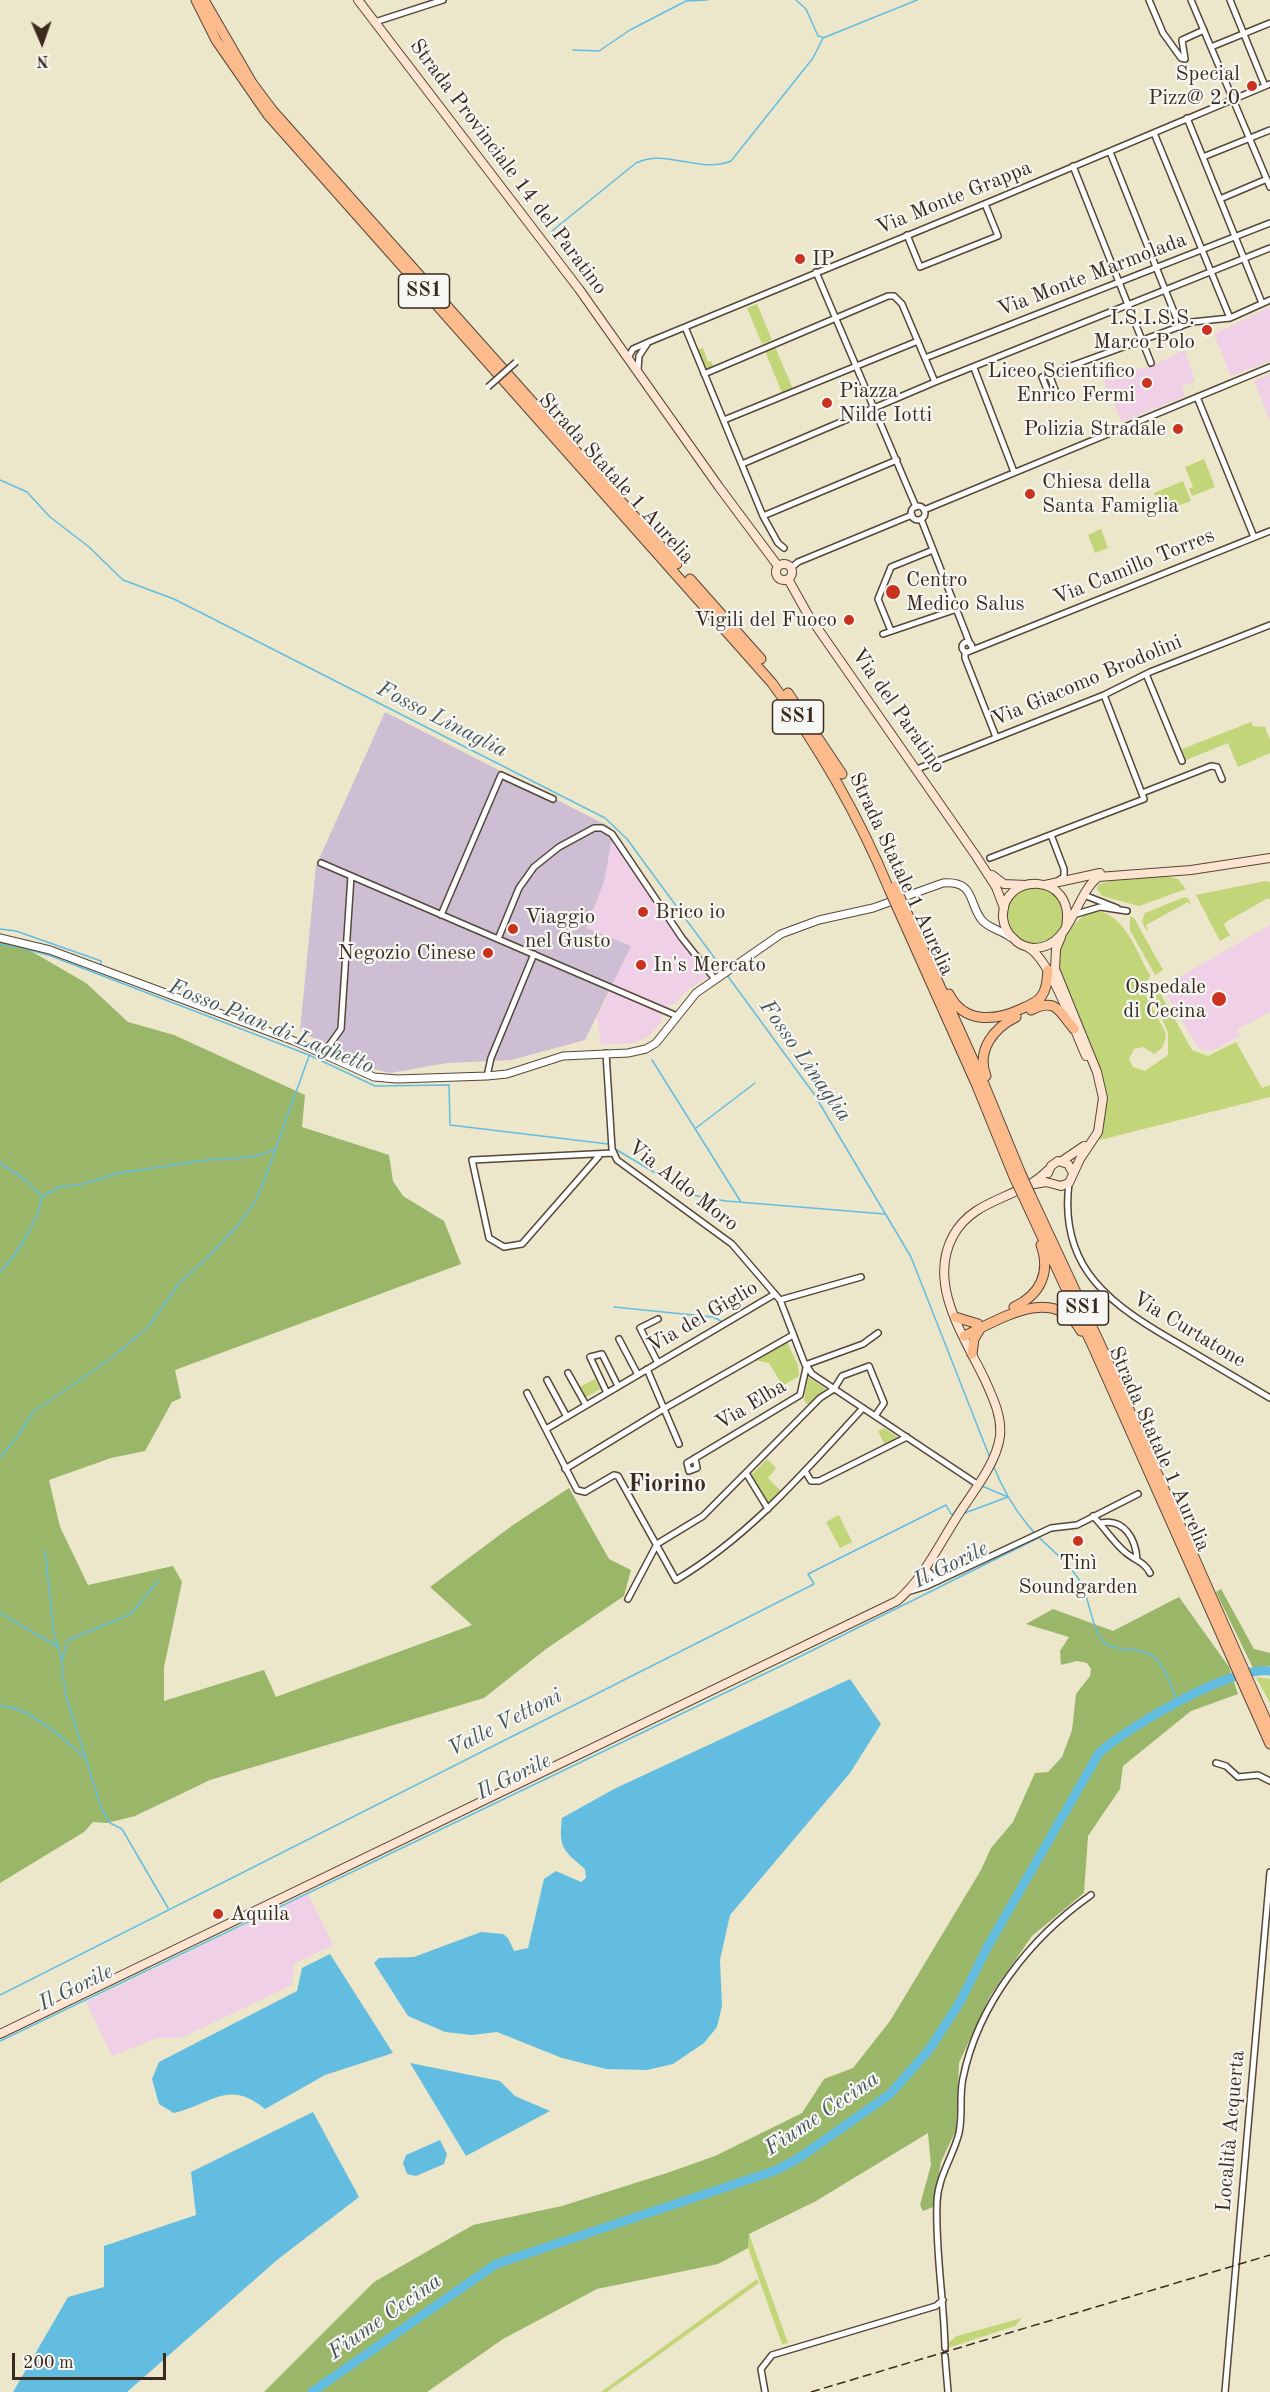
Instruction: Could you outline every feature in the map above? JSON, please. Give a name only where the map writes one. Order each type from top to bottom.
[{"type":"highway","name":"Strada Statale 1 Aurelia","points":[[196,0],[216,40],[268,115],[772,683],[800,720],[843,789],[892,887]]},
{"type":"highway","name":"Strada Statale 1 Aurelia","points":[[204,0],[252,83],[273,111],[778,680],[805,716],[849,786],[977,1086],[1101,1346],[1226,1640]]},
{"type":"highway","name":"Strada Statale 1 Aurelia","points":[[900,905],[934,973],[984,1084],[1018,1175]]},
{"type":"highway","points":[[934,973],[942,977],[958,1007],[975,1016],[992,1019],[1009,1015],[1039,999],[1046,986],[1048,970]]},
{"type":"highway","points":[[984,1084],[986,1077],[983,1061],[986,1047],[993,1034],[1004,1024],[1047,1005],[1062,1012],[1074,1029]]},
{"type":"highway","name":"Strada Statale 1 Aurelia","points":[[1028,1197],[1041,1234],[1269,1737]]},
{"type":"highway","points":[[963,1334],[1020,1304],[1038,1289],[1045,1270],[1041,1234]]},
{"type":"highway","points":[[955,1317],[979,1326],[1024,1309],[1048,1307],[1072,1318],[1088,1346],[1094,1348]]},
{"type":"highway","points":[[972,1354],[979,1326]]},
{"type":"main road","name":"Strada Provinciale 14 del Paratino","points":[[358,0],[629,356]]},
{"type":"main road","points":[[629,356],[719,487],[778,566]]},
{"type":"main road","points":[[785,564],[791,568],[792,574],[788,579],[782,580],[777,577],[775,571],[778,566],[785,564]]},
{"type":"main road","name":"Via del Paratino","points":[[788,579],[807,613],[981,863]]},
{"type":"main road","points":[[981,863],[999,881],[1045,885],[1080,877],[1191,870],[1270,858]]},
{"type":"main road","points":[[981,863],[1000,894],[1004,908]]},
{"type":"main road","points":[[1028,1185],[1052,1183],[1061,1186],[1069,1182],[1098,1132],[1102,1098],[1097,1072],[1055,969],[1056,949],[1072,915],[1098,877],[1117,874]]},
{"type":"main road","points":[[0,2034],[876,1613],[907,1592],[925,1568],[986,1470],[995,1454],[1000,1435],[997,1409],[955,1317],[943,1283],[944,1262],[953,1236],[975,1211],[1028,1185],[1054,1163],[1062,1161],[1085,1145],[1095,1126],[1099,1106],[1096,1081],[1048,970],[1039,956],[1010,936],[1003,918],[1008,898],[1026,885]]},
{"type":"main road","points":[[1045,885],[1061,896],[1066,905],[1066,927]]},
{"type":"main road","points":[[1028,947],[1040,948],[1052,944],[1061,936]]},
{"type":"main road","points":[[1062,1161],[1071,1167],[1073,1173]]},
{"type":"main road","points":[[1048,1170],[1052,1183]]},
{"type":"street","points":[[375,22],[443,0]]},
{"type":"street","points":[[1149,0],[1163,33],[1181,58],[1185,59],[1187,55],[1182,40],[1204,30]]},
{"type":"street","points":[[1191,0],[1270,187]]},
{"type":"street","points":[[1230,0],[1243,34],[1268,85]]},
{"type":"street","points":[[1211,47],[1270,22]]},
{"type":"street","name":"Via Monte Grappa","points":[[629,356],[651,340],[985,204],[1268,85]]},
{"type":"street","points":[[1187,118],[1262,303]]},
{"type":"street","points":[[1203,157],[1270,130]]},
{"type":"street","points":[[1154,133],[1230,318]]},
{"type":"street","points":[[1110,152],[1158,267],[1180,327]]},
{"type":"street","points":[[1073,166],[1151,363]]},
{"type":"street","points":[[1220,199],[1267,179]]},
{"type":"street","points":[[907,236],[920,267],[987,241],[998,236],[985,204]]},
{"type":"street","name":"Via Monte Marmolada","points":[[925,358],[1270,223]]},
{"type":"street","points":[[742,464],[935,382],[1270,248]]},
{"type":"street","points":[[816,272],[916,507],[924,510],[1270,367]]},
{"type":"street","points":[[704,374],[888,296],[894,296],[900,299],[935,382]]},
{"type":"street","points":[[1049,374],[1180,327],[1203,320],[1230,318],[1270,300]]},
{"type":"street","points":[[684,327],[763,516],[778,543],[784,548]]},
{"type":"street","points":[[724,420],[918,341]]},
{"type":"street","name":"Via Monte Grappa","points":[[619,343],[627,347],[641,348]]},
{"type":"street","points":[[638,370],[641,348]]},
{"type":"street","points":[[488,387],[516,362]]},
{"type":"street","points":[[974,368],[1014,472]]},
{"type":"street","points":[[1197,397],[1254,537]]},
{"type":"street","points":[[763,516],[897,460]]},
{"type":"street","points":[[791,568],[798,562],[912,515],[916,507]]},
{"type":"street","points":[[924,510],[921,519],[971,648]]},
{"type":"street","points":[[912,515],[915,519],[921,519]]},
{"type":"street","name":"Via Camillo Torres","points":[[971,648],[1270,531]]},
{"type":"street","points":[[891,632],[878,599],[891,567],[933,550]]},
{"type":"street","points":[[883,634],[957,609]]},
{"type":"street","name":"Via Giacomo Brodolini","points":[[916,770],[1104,695],[1146,674],[1270,625]]},
{"type":"street","points":[[963,626],[962,645],[971,648]]},
{"type":"street","points":[[971,648],[965,658],[996,737]]},
{"type":"street","points":[[1146,674],[1182,761]]},
{"type":"street","points":[[1104,695],[1143,796]]},
{"type":"street","points":[[990,858],[1051,835],[1211,766],[1217,767],[1222,779]]},
{"type":"street","points":[[441,915],[501,775],[553,799]]},
{"type":"street","points":[[498,939],[525,877],[559,847],[594,828],[602,828],[612,834],[682,938],[716,977]]},
{"type":"street","points":[[1051,835],[1064,869],[1064,877],[1059,880]]},
{"type":"street","points":[[321,863],[677,1016]]},
{"type":"street","points":[[1064,869],[1080,877]]},
{"type":"street","points":[[323,1053],[342,1029],[351,876]]},
{"type":"street","points":[[0,938],[50,950],[323,1053],[381,1078],[487,1076],[507,1074],[563,1056],[635,1053],[652,1046],[692,997],[716,977],[772,939],[798,927],[864,910],[943,883],[954,883],[965,888],[985,923],[1017,942]]},
{"type":"street","points":[[1072,915],[1090,908],[1127,912],[1084,895]]},
{"type":"street","points":[[985,923],[997,923],[1003,918]]},
{"type":"street","points":[[487,1076],[491,1058],[534,954]]},
{"type":"street","name":"Via Aldo Moro","points":[[606,1053],[613,1154],[622,1164],[723,1236],[776,1294],[806,1366]]},
{"type":"street","points":[[599,1156],[522,1244],[504,1247],[489,1238],[472,1160],[613,1154]]},
{"type":"street","name":"Via Curtatone","points":[[1069,1182],[1070,1229],[1086,1268],[1105,1295],[1141,1323],[1270,1398]]},
{"type":"street","points":[[780,1300],[861,1277]]},
{"type":"street","name":"Via del Giglio","points":[[546,1429],[776,1294]]},
{"type":"street","points":[[658,1319],[640,1328],[658,1363]]},
{"type":"street","points":[[806,1366],[857,1347],[878,1333]]},
{"type":"street","points":[[565,1469],[665,1408],[793,1335]]},
{"type":"street","points":[[619,1339],[638,1375]]},
{"type":"street","points":[[607,1393],[590,1357],[598,1353],[602,1354],[618,1386]]},
{"type":"street","points":[[806,1366],[834,1389],[977,1484]]},
{"type":"street","name":"Via Elba","points":[[695,1458],[800,1395],[806,1366]]},
{"type":"street","points":[[628,1599],[657,1544],[703,1516],[820,1398],[834,1389],[842,1376],[869,1366],[884,1403],[876,1416]]},
{"type":"street","points":[[647,1369],[679,1444]]},
{"type":"street","points":[[568,1373],[586,1406]]},
{"type":"street","points":[[547,1380],[567,1417]]},
{"type":"street","points":[[527,1393],[565,1469],[580,1492],[616,1475],[676,1580],[727,1547],[768,1509],[863,1408]]},
{"type":"street","points":[[805,1471],[811,1481],[819,1481],[907,1437]]},
{"type":"street","points":[[746,1473],[768,1509]]},
{"type":"street","points":[[907,1592],[938,1581],[1045,1531],[1072,1526],[1138,1494]]},
{"type":"street","points":[[1093,1516],[1124,1552],[1147,1567],[1150,1573]]},
{"type":"street","points":[[1101,1523],[1118,1522],[1123,1526],[1134,1544],[1137,1560]]},
{"type":"street","points":[[925,1568],[938,1581]]},
{"type":"street","points":[[1216,1763],[1226,1766],[1238,1777],[1258,1775],[1270,1781]]},
{"type":"street","name":"Località Acquerta","points":[[1225,2392],[1270,1872]]},
{"type":"street","points":[[945,2348],[937,2193],[946,2161],[958,2134],[961,2092],[968,2060],[1000,1988],[1012,1970],[1055,1926],[1091,1895]]},
{"type":"street","points":[[765,2392],[761,2369],[772,2355],[936,2306],[943,2300]]},
{"type":"street","points":[[945,2356],[948,2392]]},
{"type":"shaded area","points":[[1270,307],[1270,361],[1231,376],[1214,334]]},
{"type":"shaded area","name":"Liceo Scientifico Enrico Fermi","points":[[1185,350],[1195,381],[1182,386],[1185,396],[1122,422],[1102,376],[1149,367]]},
{"type":"shaded area","points":[[1270,374],[1270,421],[1254,381]]},
{"type":"shaded area","points":[[385,712],[610,827],[619,839],[611,844],[604,882],[586,928],[631,946],[585,1040],[511,1060],[447,1063],[390,1073],[374,1069],[300,1031],[316,866]]},
{"type":"shaded area","points":[[619,839],[688,940],[715,973],[687,990],[675,1004],[669,1005],[662,1014],[662,1022],[649,1036],[633,1043],[601,1045],[597,1018],[614,983],[586,928],[604,882],[611,844]]},
{"type":"shaded area","name":"Ospedale di Cecina","points":[[1270,925],[1270,1012],[1237,1030],[1240,1036],[1212,1051],[1198,1048],[1162,987]]},
{"type":"shaded area","points":[[308,1894],[333,1945],[294,1964],[292,1985],[181,2038],[158,2038],[112,2056],[86,2002]]},
{"type":"green space","points":[[757,304],[772,340],[762,344],[747,308]]},
{"type":"green space","points":[[775,347],[793,389],[782,393],[765,351]]},
{"type":"green space","points":[[703,348],[708,362],[711,361],[713,366],[707,369],[697,350]]},
{"type":"green space","points":[[1204,459],[1215,487],[1192,496],[1189,489],[1193,487],[1185,467]]},
{"type":"green space","points":[[1183,481],[1191,501],[1162,512],[1154,493]]},
{"type":"green space","points":[[1101,529],[1108,548],[1095,553],[1088,535]]},
{"type":"green space","points":[[1251,722],[1253,726],[1265,727],[1270,740],[1270,753],[1238,767],[1228,743],[1186,760],[1182,749]]},
{"type":"green space","points":[[1166,876],[1178,879],[1186,889],[1139,906],[1102,896],[1097,889],[1099,884],[1115,880]]},
{"type":"green space","points":[[1265,881],[1270,882],[1270,900],[1268,898],[1226,922],[1224,925],[1230,935],[1220,941],[1196,895]]},
{"type":"green space","points":[[1035,886],[1046,888],[1059,899],[1064,915],[1062,926],[1051,939],[1035,944],[1024,942],[1011,931],[1006,915],[1008,904],[1019,891]]},
{"type":"green space","points":[[1185,897],[1189,899],[1191,906],[1188,902],[1146,925],[1148,930],[1146,930],[1142,921],[1145,913]]},
{"type":"green space","points":[[1092,911],[1103,912],[1112,917],[1128,934],[1150,975],[1146,994],[1165,1032],[1166,1038],[1162,1048],[1154,1054],[1143,1047],[1134,1049],[1129,1059],[1133,1067],[1145,1071],[1168,1055],[1168,1033],[1150,992],[1155,984],[1192,1050],[1208,1056],[1236,1042],[1262,1088],[1270,1085],[1270,1097],[1100,1140],[1106,1102],[1105,1087],[1058,969],[1060,952],[1067,935],[1078,920]]},
{"type":"green space","points":[[1130,916],[1134,918],[1163,970],[1155,975],[1130,930]]},
{"type":"green space","points":[[0,933],[86,983],[128,1022],[174,1035],[305,1095],[302,1127],[389,1155],[393,1181],[403,1196],[444,1221],[461,1264],[175,1370],[181,1398],[172,1402],[145,1451],[111,1458],[49,1480],[60,1527],[88,1585],[173,1566],[182,1582],[164,1667],[164,1701],[264,1670],[276,1697],[472,1625],[430,1587],[513,1525],[569,1488],[609,1559],[631,1570],[624,1596],[546,1649],[484,1698],[210,1780],[135,1816],[107,1823],[93,1822],[84,1832],[0,1883]]},
{"type":"green space","points":[[787,1342],[798,1365],[799,1376],[779,1388],[780,1381],[769,1363],[754,1360]]},
{"type":"green space","points":[[808,1377],[826,1389],[808,1405],[804,1400]]},
{"type":"green space","points":[[595,1379],[600,1389],[585,1398],[579,1387]]},
{"type":"green space","points":[[884,1428],[899,1438],[885,1445],[878,1431]]},
{"type":"green space","points":[[767,1459],[776,1468],[768,1478],[781,1491],[768,1504],[751,1475]]},
{"type":"green space","points":[[839,1515],[852,1542],[840,1548],[826,1522]]},
{"type":"green space","points":[[1221,1589],[1254,1649],[1270,1653],[1270,1666],[1253,1668],[1216,1592]]},
{"type":"green space","points":[[1179,1597],[1229,1667],[1238,1694],[1191,1711],[1123,1766],[1120,1789],[1088,1836],[1084,1893],[1032,1936],[990,1996],[959,2063],[956,2130],[941,2162],[933,2207],[923,2211],[920,2205],[931,2165],[928,2133],[816,2201],[749,2234],[748,2248],[718,2264],[597,2289],[503,2339],[427,2392],[264,2392],[374,2282],[473,2225],[562,2206],[667,2173],[715,2156],[802,2113],[824,2079],[853,2068],[890,2021],[981,1870],[991,1848],[1013,1822],[1035,1773],[1048,1772],[1062,1757],[1072,1730],[1076,1694],[1090,1676],[1091,1669],[1087,1663],[1077,1661],[1061,1665],[1060,1651],[1069,1637],[1026,1624],[1053,1609],[1113,1631]]},
{"type":"green space","points":[[1256,1677],[1270,1679],[1270,1703]]},
{"type":"green space","points":[[749,2234],[788,2343],[782,2344],[748,2248]]},
{"type":"green space","points":[[757,2279],[759,2283],[607,2392],[601,2392]]},
{"type":"green space","points":[[1022,2318],[1015,2326],[948,2348],[949,2342],[957,2336]]},
{"type":"water","points":[[850,1679],[881,1724],[850,1773],[730,1915],[720,1960],[722,2006],[717,2027],[704,2043],[673,2064],[647,2070],[606,2069],[562,2058],[497,2032],[472,2035],[445,2032],[408,2016],[374,1963],[379,1958],[414,1957],[481,1932],[503,1934],[508,1938],[514,1951],[528,1948],[544,1879],[556,1871],[581,1882],[586,1878],[585,1869],[567,1853],[562,1843],[562,1818],[614,1789]]},
{"type":"water","points":[[330,1954],[393,2053],[325,2075],[265,2109],[252,2100],[231,2094],[210,2099],[174,2113],[159,2104],[152,2079],[159,2062],[297,1991],[302,1968]]},
{"type":"water","points":[[410,2063],[500,2081],[515,2096],[550,2111],[466,2156]]},
{"type":"water","points":[[313,2112],[359,2197],[277,2260],[127,2392],[13,2392],[68,2297],[104,2287],[104,2246],[196,2215],[191,2172]]},
{"type":"water","points":[[440,2140],[447,2154],[444,2164],[416,2176],[407,2174],[403,2163],[406,2155]]},
{"type":"waterway","points":[[573,50],[599,51],[630,30],[686,1],[707,0]]},
{"type":"waterway","points":[[796,0],[806,9],[818,36],[822,37]]},
{"type":"waterway","points":[[552,231],[636,163],[659,158],[707,165],[731,161],[813,58],[823,38],[917,0]]},
{"type":"waterway","name":"Fosso Linaglia","points":[[0,480],[27,492],[50,517],[89,547],[123,580],[174,599],[605,818],[627,839],[724,971]]},
{"type":"waterway","points":[[0,929],[16,931],[101,961],[101,964]]},
{"type":"waterway","name":"Fosso Pian di Laghetto","points":[[0,945],[19,947],[51,956],[309,1055],[375,1086],[449,1085],[450,1125],[608,1144]]},
{"type":"waterway","name":"Fosso Linaglia","points":[[727,975],[814,1094],[911,1257],[990,1458]]},
{"type":"waterway","points":[[0,1458],[18,1436],[33,1412],[109,1360],[148,1327],[180,1282],[206,1259],[239,1224],[255,1202],[264,1181],[309,1056]]},
{"type":"waterway","points":[[652,1060],[741,1202]]},
{"type":"waterway","points":[[696,1128],[755,1083]]},
{"type":"waterway","points":[[0,1272],[26,1237],[42,1197],[59,1187],[83,1184],[119,1173],[207,1160],[253,1157],[274,1150]]},
{"type":"waterway","name":"Fosso Pian di Laghetto","points":[[617,1150],[692,1195],[726,1201],[885,1214]]},
{"type":"waterway","points":[[0,1163],[26,1180],[41,1196]]},
{"type":"waterway","points":[[614,1307],[713,1317],[721,1321]]},
{"type":"waterway","name":"Fosso Linaglia","points":[[993,1465],[1008,1496],[1033,1532],[1068,1565],[1080,1581],[1095,1627],[1103,1641],[1113,1647],[1151,1655],[1164,1670],[1178,1701]]},
{"type":"waterway","points":[[982,1486],[1008,1497]]},
{"type":"waterway","name":"Valle Vettoni","points":[[962,1514],[1008,1497]]},
{"type":"waterway","name":"Valle Vettoni","points":[[0,1995],[814,1584],[808,1574],[946,1505],[951,1514],[954,1514]]},
{"type":"waterway","name":"Il Gorile","points":[[0,2041],[783,1665],[1038,1538]]},
{"type":"waterway","points":[[45,1551],[54,1635],[60,1652],[66,1696],[102,1810],[110,1823],[122,1829],[168,1908]]},
{"type":"waterway","points":[[62,1660],[68,1640],[131,1614],[159,1580]]},
{"type":"waterway","points":[[0,1613],[58,1647]]},
{"type":"waterway","name":"Fiume Cecina","points":[[312,2392],[496,2264],[777,2170],[799,2158],[890,2094],[929,2050],[960,2002],[988,1946],[1099,1753],[1156,1714],[1206,1688],[1252,1672],[1270,1671]]},
{"type":"waterway","points":[[0,1706],[10,1707],[33,1717],[57,1733],[85,1758]]},
{"type":"railway","points":[[811,2392],[1270,2255]]},
{"type":"place","name":"Special Pizz@ 2.0","points":[[1252,86]]},
{"type":"place","name":"IP","points":[[800,259]]},
{"type":"place","name":"I.S.I.S.S. Marco Polo","points":[[1207,330]]},
{"type":"place","name":"Liceo Scientifico Enrico Fermi","points":[[1147,383]]},
{"type":"place","name":"Piazza Nilde Iotti","points":[[827,403]]},
{"type":"place","name":"Polizia Stradale","points":[[1178,429]]},
{"type":"place","name":"Chiesa della Santa Famiglia","points":[[1030,494]]},
{"type":"place","name":"Centro Medico Salus","points":[[893,592]]},
{"type":"place","name":"Vigili del Fuoco","points":[[849,620]]},
{"type":"place","name":"Brico io","points":[[643,912]]},
{"type":"place","name":"Viaggio nel Gusto","points":[[513,929]]},
{"type":"place","name":"Negozio Cinese","points":[[488,953]]},
{"type":"place","name":"In's Mercato","points":[[641,965]]},
{"type":"place","name":"Ospedale di Cecina","points":[[1219,999]]},
{"type":"place","name":"Tinì Soundgarden","points":[[1078,1541]]},
{"type":"place","name":"Aquila","points":[[218,1914]]},
{"type":"district","name":"Fiorino","points":[[667,1485]]}]
